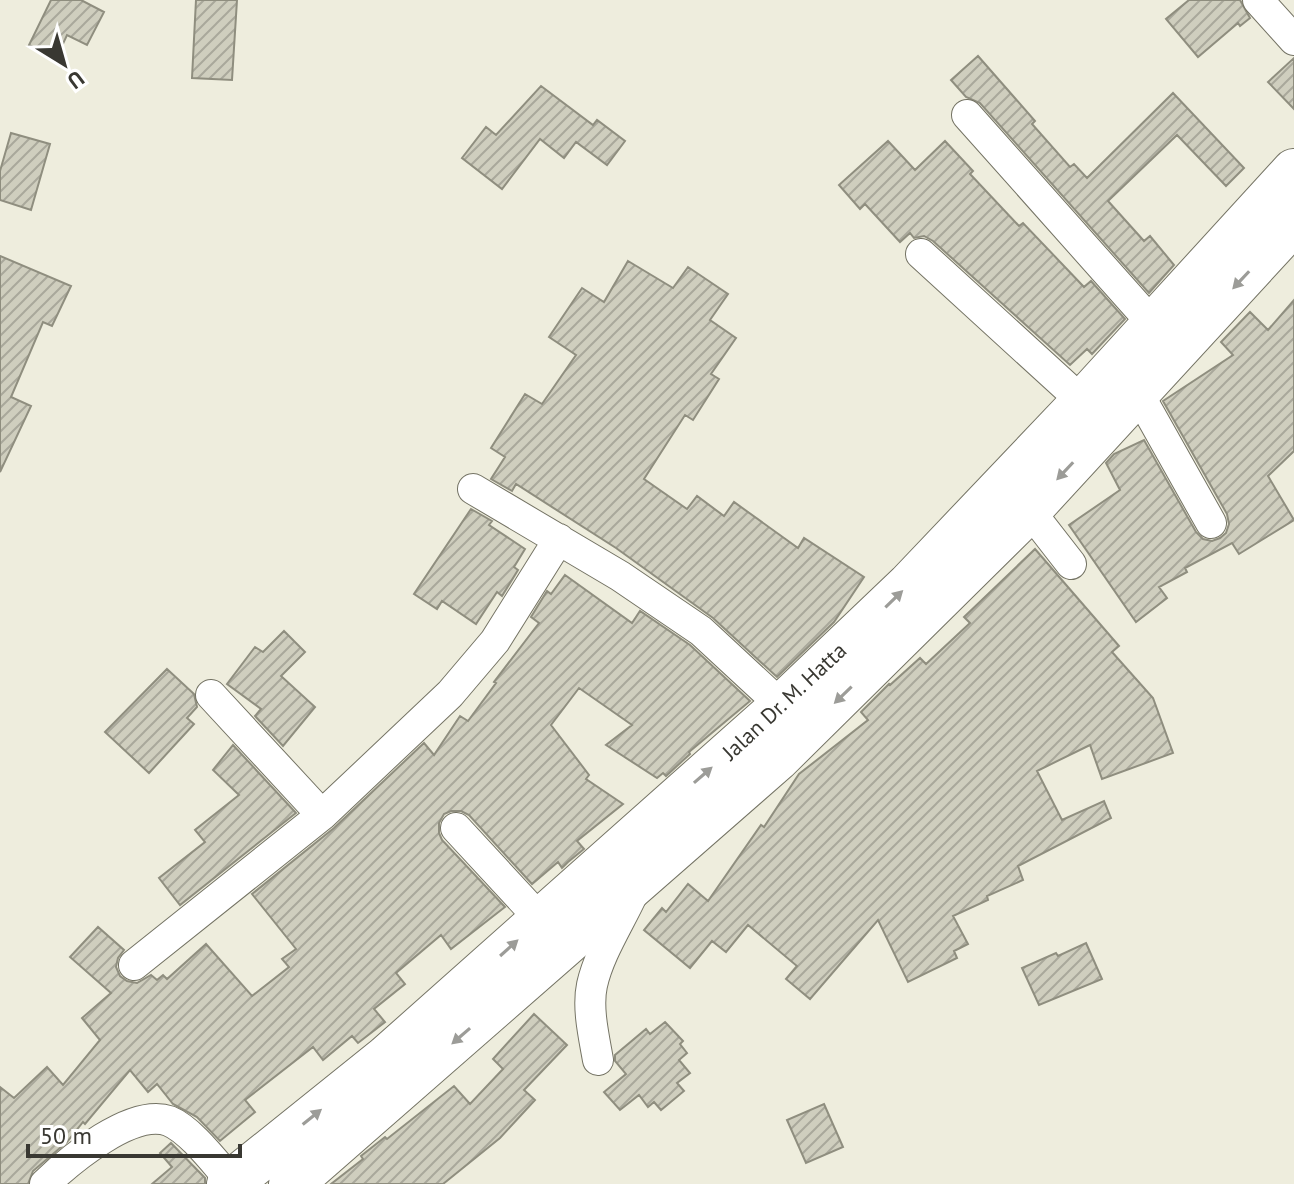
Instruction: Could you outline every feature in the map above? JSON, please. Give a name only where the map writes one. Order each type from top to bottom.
[{"type":"main road","name":"Jalan Dr. M. Hatta","points":[[230,1183],[386,1058],[782,706],[909,585],[1025,496],[1083,402],[1294,171]]},
{"type":"main road","name":"Jalan Dr. M. Hatta","points":[[291,1184],[777,759],[1025,496],[1138,393],[1294,222]]},
{"type":"street","points":[[1258,0],[1294,40]]},
{"type":"street","points":[[967,115],[1153,324]]},
{"type":"street","points":[[921,254],[1083,402]]},
{"type":"street","points":[[1138,393],[1211,523]]},
{"type":"street","points":[[473,489],[620,576],[701,631],[782,706]]},
{"type":"street","points":[[1025,496],[1071,564]]},
{"type":"street","points":[[134,965],[322,815],[450,694],[495,641],[559,539]]},
{"type":"street","points":[[211,695],[322,815]]},
{"type":"street","points":[[456,828],[541,920]]},
{"type":"street","points":[[598,1060],[593,1031],[592,987],[599,965],[639,880]]},
{"type":"street","points":[[53,1179],[92,1146],[140,1121],[157,1119],[171,1122],[187,1134],[230,1183]]},
{"type":"building","points":[[51,0],[81,0],[104,12],[87,45],[67,35],[56,59],[29,45]]},
{"type":"building","points":[[196,0],[237,0],[232,80],[192,78]]},
{"type":"building","points":[[1189,0],[1240,0],[1250,18],[1240,26],[1238,23],[1198,57],[1166,19]]},
{"type":"building","points":[[978,56],[1035,121],[1032,124],[1070,167],[1074,164],[1087,178],[1173,93],[1244,168],[1226,186],[1177,135],[1108,201],[1144,241],[1150,236],[1174,265],[1149,293],[980,103],[966,97],[951,80]]},
{"type":"building","points":[[1294,58],[1294,109],[1268,82]]},
{"type":"building","points":[[541,86],[593,125],[597,120],[625,141],[607,165],[576,142],[564,158],[540,139],[502,189],[462,158],[486,127],[496,135]]},
{"type":"building","points":[[11,133],[50,144],[31,210],[0,200],[0,171]]},
{"type":"building","points":[[888,141],[915,170],[945,141],[973,171],[970,174],[1019,226],[1023,223],[1084,287],[1091,281],[1125,319],[1092,354],[1087,349],[1070,365],[933,241],[924,236],[914,238],[910,233],[900,242],[865,204],[860,209],[839,185]]},
{"type":"building","points":[[0,256],[71,286],[52,326],[43,322],[11,397],[31,406],[0,472]]},
{"type":"building","points":[[628,261],[673,288],[688,267],[728,294],[710,320],[736,338],[711,374],[719,379],[693,420],[685,415],[644,479],[687,509],[697,496],[724,516],[734,502],[798,548],[804,538],[864,577],[834,622],[777,677],[713,618],[616,548],[516,484],[512,491],[491,479],[505,457],[491,448],[525,394],[542,404],[576,355],[549,337],[582,288],[604,302]]},
{"type":"building","points":[[1294,300],[1294,451],[1268,476],[1294,520],[1239,554],[1232,543],[1185,568],[1187,572],[1159,587],[1167,598],[1136,622],[1069,525],[1120,490],[1106,463],[1114,454],[1144,440],[1196,532],[1203,539],[1212,541],[1226,533],[1229,524],[1227,514],[1163,401],[1233,355],[1221,342],[1250,312],[1268,330]]},
{"type":"building","points":[[471,509],[492,521],[489,525],[525,549],[514,567],[518,570],[502,596],[497,592],[476,624],[442,601],[437,609],[414,594]]},
{"type":"building","points":[[1035,549],[1119,646],[1112,652],[1153,698],[1173,753],[1102,779],[1090,745],[1037,771],[1062,820],[1104,801],[1111,818],[1018,866],[1023,880],[953,916],[968,944],[954,951],[957,958],[908,982],[878,920],[810,999],[786,979],[797,966],[748,925],[726,952],[712,941],[690,968],[644,930],[662,908],[666,912],[688,884],[708,901],[761,825],[764,827],[799,774],[868,720],[861,712],[889,684],[920,658],[926,664],[970,623],[964,617]]},
{"type":"building","points":[[565,575],[632,623],[640,611],[690,645],[750,701],[689,752],[666,776],[663,773],[657,778],[606,745],[632,725],[579,688],[551,725],[589,775],[586,779],[623,804],[577,841],[584,849],[562,868],[558,862],[532,884],[469,815],[461,811],[444,814],[439,823],[442,840],[505,907],[451,949],[441,935],[396,973],[405,984],[374,1009],[385,1022],[358,1043],[352,1036],[323,1060],[313,1047],[245,1100],[255,1112],[220,1141],[197,1117],[173,1104],[157,1084],[148,1092],[130,1070],[85,1124],[83,1122],[67,1142],[33,1171],[28,1184],[0,1184],[0,1087],[14,1098],[47,1067],[63,1085],[100,1040],[82,1018],[111,993],[70,957],[98,927],[124,950],[116,967],[120,976],[137,983],[151,975],[157,980],[163,975],[167,979],[206,944],[252,996],[289,967],[282,959],[296,949],[252,894],[334,828],[424,743],[434,755],[460,716],[468,721],[539,623],[531,617],[547,591],[551,594]]},
{"type":"building","points":[[284,631],[305,652],[281,676],[315,707],[283,746],[255,716],[261,709],[227,684],[255,647],[263,652]]},
{"type":"building","points":[[167,669],[194,694],[197,707],[187,718],[194,724],[149,773],[105,732]]},
{"type":"building","points":[[233,745],[296,813],[180,905],[159,878],[205,842],[195,830],[239,795],[213,770]]},
{"type":"building","points":[[1086,943],[1102,979],[1039,1005],[1022,968]]},
{"type":"building","points":[[534,1014],[567,1045],[524,1090],[535,1100],[500,1138],[443,1184],[331,1184],[363,1159],[361,1156],[454,1086],[470,1104],[503,1069],[493,1059]]},
{"type":"building","points":[[665,1022],[683,1041],[680,1044],[687,1053],[679,1060],[690,1073],[677,1083],[684,1091],[661,1110],[654,1102],[648,1107],[639,1095],[620,1110],[604,1092],[626,1074],[615,1061],[615,1055],[646,1029],[650,1034]]},
{"type":"building","points":[[824,1104],[843,1147],[806,1163],[787,1120]]},
{"type":"building","points":[[171,1143],[205,1178],[205,1184],[152,1184],[172,1167],[160,1153]]}]
